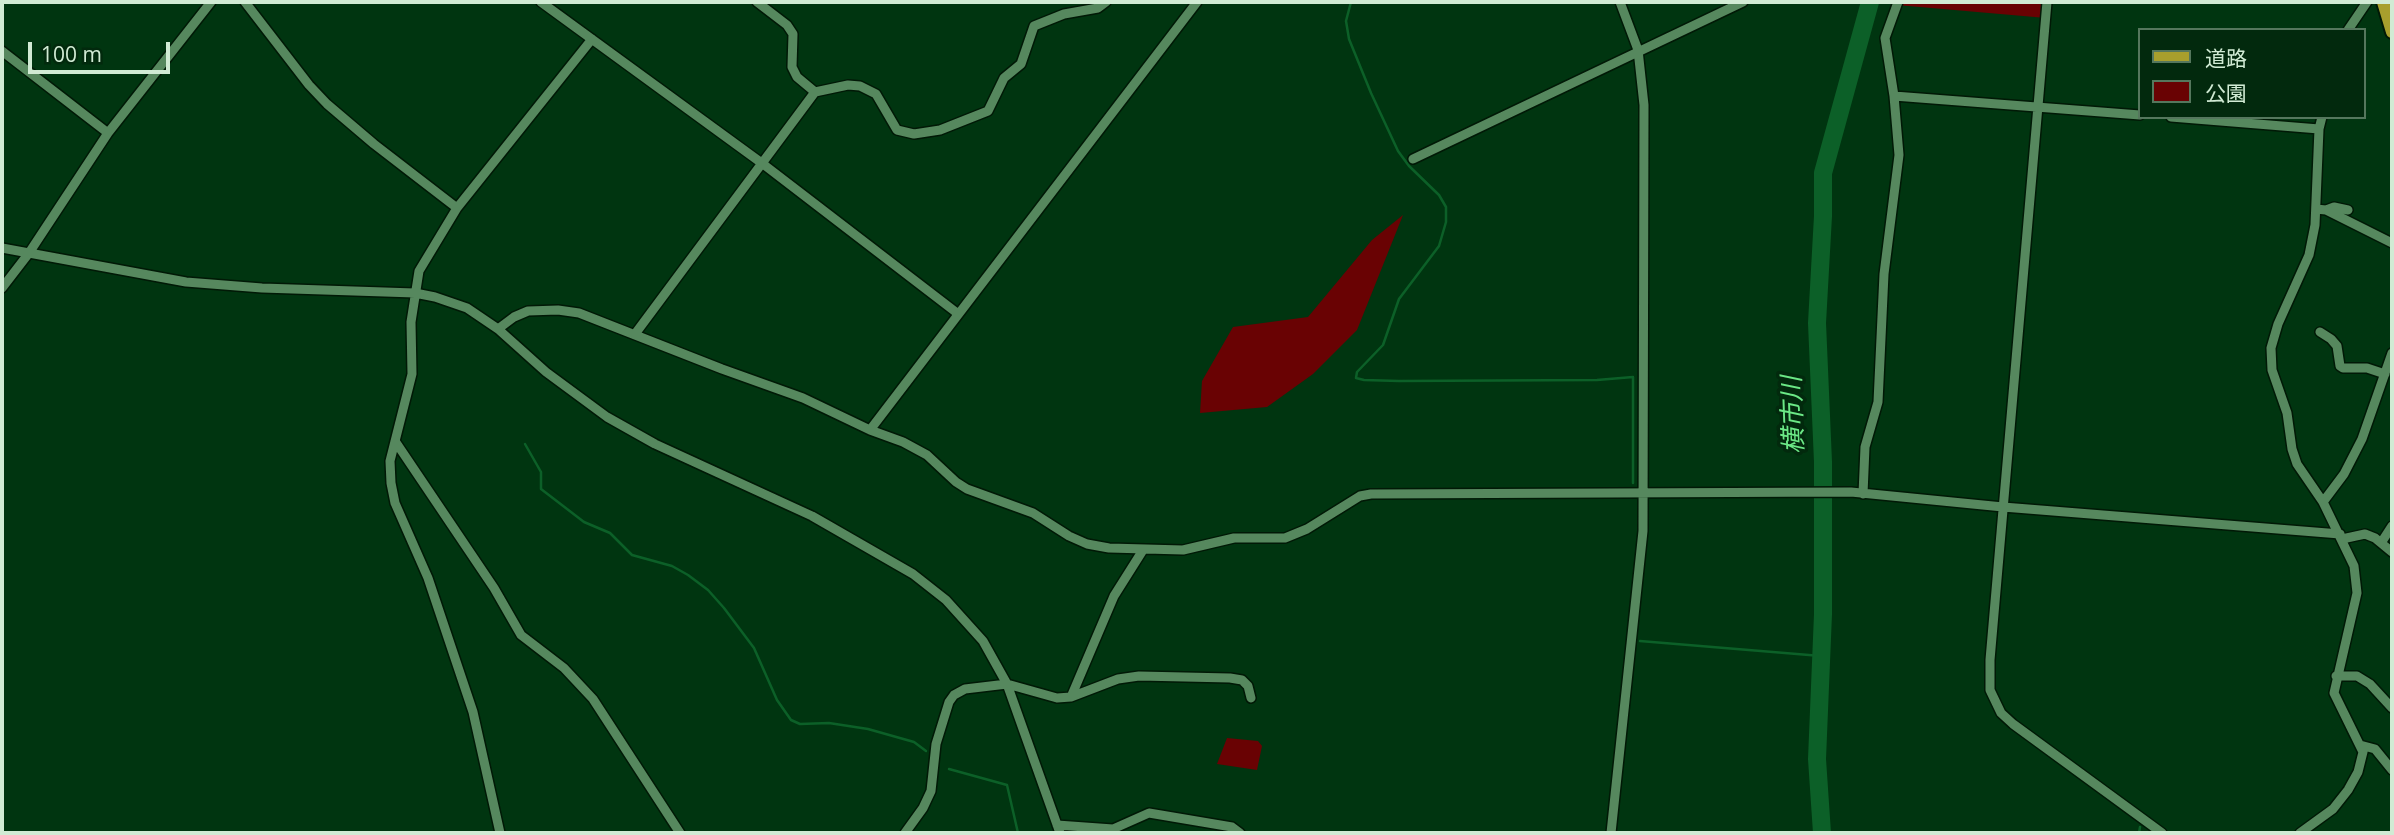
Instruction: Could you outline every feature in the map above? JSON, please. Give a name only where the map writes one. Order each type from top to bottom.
[{"type":"main road","points":[[2383,2],[2392,32]]},
{"type":"street","points":[[2,288],[29,253],[108,133],[211,2]]},
{"type":"street","points":[[245,2],[309,85],[327,104],[457,208]]},
{"type":"street","points":[[541,2],[763,164],[957,313]]},
{"type":"street","points":[[757,2],[787,25],[793,34],[792,67],[797,78],[816,92]]},
{"type":"street","points":[[635,334],[816,92],[848,85],[860,86],[876,94],[897,130],[914,134],[940,130],[988,111],[1003,78],[1021,64],[1034,26],[1064,14],[1098,8],[1106,2]]},
{"type":"street","points":[[870,430],[1197,2]]},
{"type":"street","points":[[1611,833],[1643,531],[1644,105],[1638,50],[1619,2]]},
{"type":"street","points":[[1413,159],[1743,2]]},
{"type":"street","points":[[1863,494],[1865,447],[1878,402],[1884,274],[1899,155],[1885,38],[1898,2]]},
{"type":"street","points":[[2047,2],[1989,677],[1994,701],[2012,724],[2162,833]]},
{"type":"street","points":[[2349,28],[2367,2]]},
{"type":"street","points":[[500,833],[473,712],[428,578],[395,503],[390,461],[412,374],[411,322],[419,271],[457,208],[592,39]]},
{"type":"street","points":[[2,51],[108,133]]},
{"type":"street","points":[[1894,96],[2138,115]]},
{"type":"street","points":[[2196,119],[2319,129]]},
{"type":"street","points":[[2300,833],[2333,808],[2348,790],[2358,772],[2363,752],[2334,692],[2357,593],[2354,566],[2323,502],[2297,464],[2291,449],[2287,412],[2272,370],[2271,348],[2278,324],[2309,255],[2321,209],[2319,129],[2322,119]]},
{"type":"street","points":[[2321,209],[2334,207],[2348,210]]},
{"type":"street","points":[[2321,209],[2392,243]]},
{"type":"street","points":[[2,248],[208,284],[415,293],[467,308],[498,329],[583,401],[629,430],[812,516],[931,586],[960,613],[983,641],[1007,684],[1059,829],[1114,829],[1149,813],[1231,827],[1240,833]]},
{"type":"street","points":[[498,329],[528,311],[558,310],[579,313],[803,398],[918,449],[967,489],[1033,513],[1087,544],[1109,548],[1183,550],[1234,538],[1285,538],[1307,529],[1360,496],[1371,494],[1851,492],[2341,536],[2365,534],[2392,552]]},
{"type":"street","points":[[2320,332],[2337,346],[2340,366],[2343,368],[2367,368],[2387,376]]},
{"type":"street","points":[[2323,502],[2344,474],[2362,439],[2387,376],[2392,353]]},
{"type":"street","points":[[395,441],[494,588],[520,635],[564,668],[593,699],[680,833]]},
{"type":"street","points":[[2381,543],[2392,526]]},
{"type":"street","points":[[1070,697],[1114,596],[1143,550]]},
{"type":"street","points":[[905,833],[923,808],[931,791],[936,744],[949,702],[954,695],[965,689],[1007,684],[1057,698],[1070,697],[1118,679],[1164,676],[1241,680],[1248,686],[1251,698]]},
{"type":"street","points":[[2336,676],[2357,676],[2370,684],[2392,708]]},
{"type":"street","points":[[2360,745],[2375,749],[2392,770]]},
{"type":"street","points":[[2382,757],[2392,762]]},
{"type":"green space","points":[[1898,2],[2047,2],[2046,18],[1897,5]]},
{"type":"green space","points":[[1403,215],[1357,330],[1313,374],[1267,407],[1200,413],[1202,381],[1233,327],[1308,317],[1372,240]]},
{"type":"green space","points":[[1227,738],[1258,741],[1262,746],[1257,770],[1217,764]]},
{"type":"waterway","points":[[1351,2],[1346,21],[1349,39],[1371,93],[1398,151],[1409,166],[1439,195],[1446,207],[1446,222],[1439,246],[1399,299],[1383,345],[1357,372],[1356,378],[1399,381],[1597,380],[1633,377],[1633,483]]},
{"type":"waterway","name":"横市川","points":[[1822,833],[1817,759],[1823,614],[1823,462],[1817,323],[1823,173],[1870,2]]},
{"type":"waterway","points":[[525,444],[541,472],[541,489],[584,522],[610,533],[632,555],[672,566],[708,590],[754,648],[777,700],[791,720],[800,724],[829,723],[868,729],[914,742],[926,751]]},
{"type":"waterway","points":[[1640,641],[1821,656]]},
{"type":"waterway","points":[[949,769],[1007,785],[1018,833]]},
{"type":"waterway","points":[[2139,833],[2140,827]]}]
